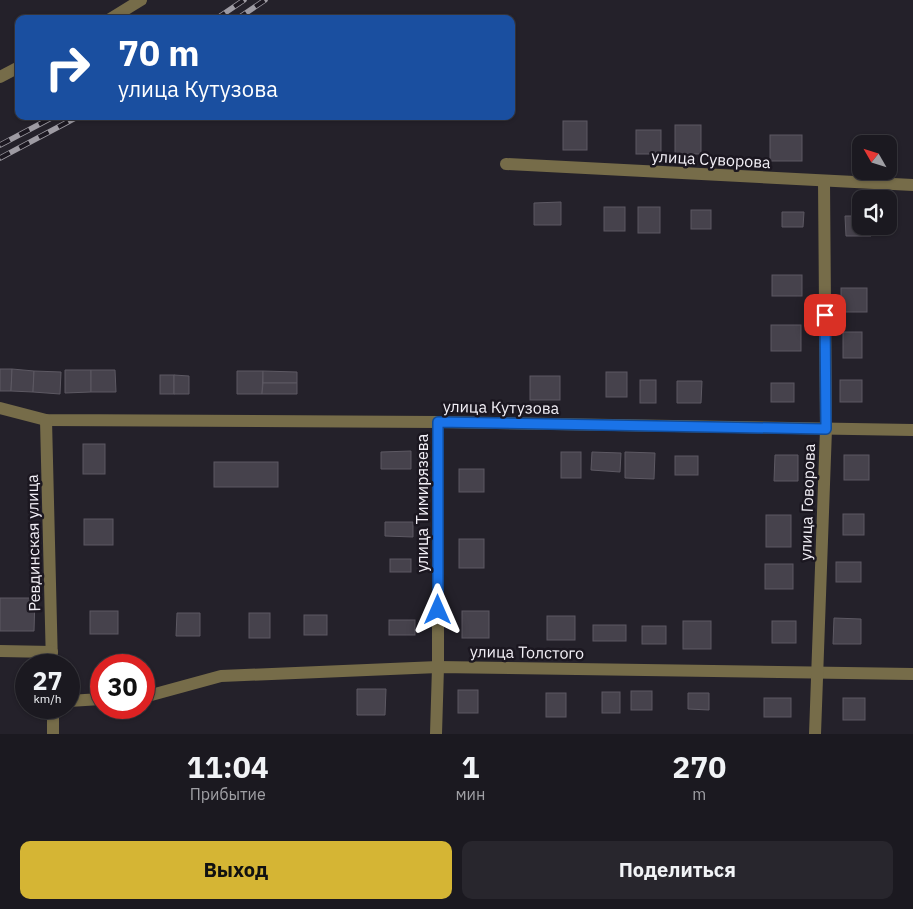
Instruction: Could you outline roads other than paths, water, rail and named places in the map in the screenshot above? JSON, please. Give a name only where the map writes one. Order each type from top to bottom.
[{"type":"street","points":[[117,15],[141,0]]},
{"type":"street","points":[[0,77],[15,69]]},
{"type":"street","name":"улица Суворова","points":[[506,164],[824,182],[913,185]]},
{"type":"street","name":"улица Говорова","points":[[815,734],[826,429],[824,182]]},
{"type":"street","name":"улица Кутузова","points":[[0,408],[46,420],[438,422],[913,430]]},
{"type":"street","name":"Ревдинская улица","points":[[46,420],[52,652]]},
{"type":"street","name":"улица Тимирязева","points":[[436,734],[438,667],[438,422]]},
{"type":"street","points":[[0,651],[52,652]]},
{"type":"street","name":"улица Толстого","points":[[155,693],[221,676],[438,667],[913,674]]},
{"type":"street","points":[[53,719],[53,734]]},
{"type":"railway","points":[[222,15],[244,0]]},
{"type":"railway","points":[[243,15],[265,0]]},
{"type":"railway","points":[[0,145],[47,120]]},
{"type":"railway","points":[[0,158],[71,120]]}]
